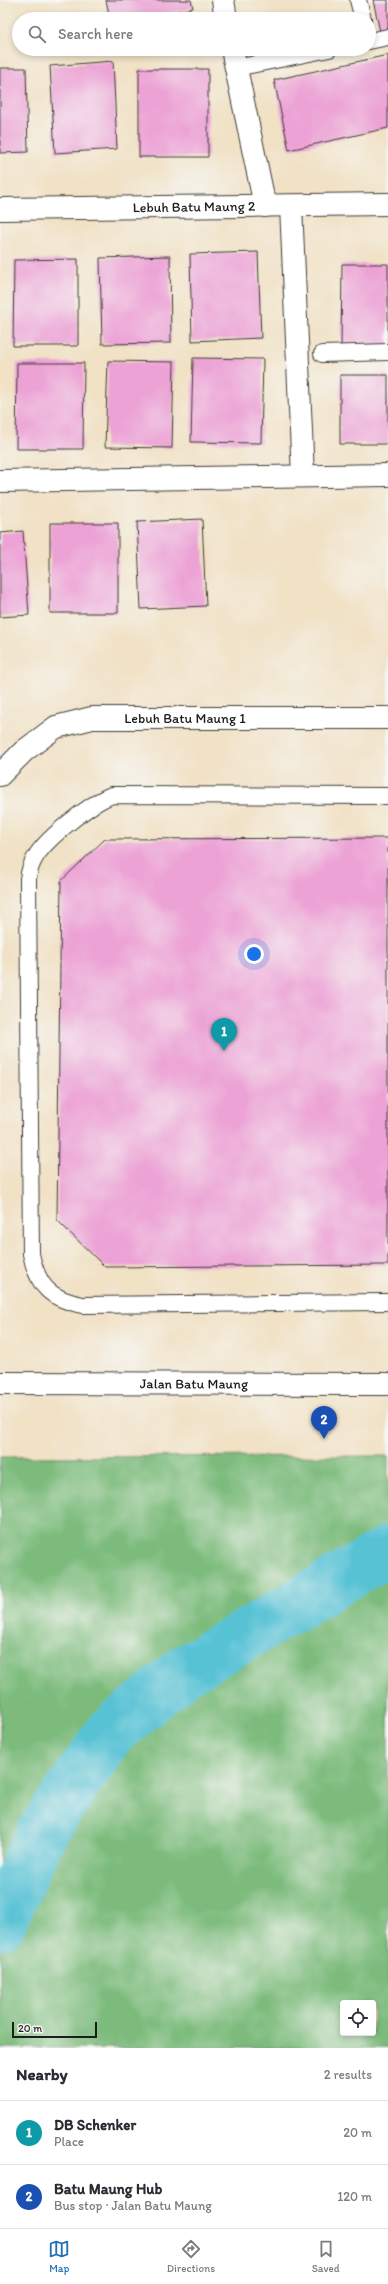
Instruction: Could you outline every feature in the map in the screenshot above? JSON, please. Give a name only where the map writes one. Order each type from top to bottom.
[{"type":"street","points":[[222,0],[225,12]]},
{"type":"street","points":[[234,58],[265,206]]},
{"type":"street","name":"Lebuh Batu Maung 2","points":[[0,209],[388,204]]},
{"type":"street","points":[[291,206],[303,476]]},
{"type":"street","points":[[0,481],[388,475]]},
{"type":"street","name":"Lebuh Batu Maung 1","points":[[0,775],[24,751],[56,727],[92,718],[388,718]]},
{"type":"street","name":"Jalan Batu Maung","points":[[0,1383],[388,1384]]},
{"type":"lane","points":[[358,0],[361,12]]},
{"type":"lane","points":[[376,40],[388,37]]},
{"type":"lane","points":[[234,58],[255,56]]},
{"type":"lane","points":[[322,354],[388,352]]},
{"type":"lane","points":[[388,796],[112,795],[99,800],[86,809],[47,845],[37,856],[30,868],[28,879],[31,1254],[35,1274],[46,1290],[63,1301],[83,1305],[388,1302]]},
{"type":"green space","points":[[388,1456],[388,2048],[0,2048],[0,1457]]},
{"type":"building","points":[[106,0],[191,0],[193,8],[174,12],[109,12]]},
{"type":"building","points":[[373,0],[388,0],[388,34],[381,36]]},
{"type":"building","points":[[388,55],[388,128],[289,150],[274,80]]},
{"type":"building","points":[[113,61],[117,149],[55,153],[50,66]]},
{"type":"building","points":[[0,68],[26,68],[28,152],[0,153]]},
{"type":"building","points":[[139,69],[208,69],[208,157],[139,157]]},
{"type":"building","points":[[258,252],[261,338],[192,341],[190,254]]},
{"type":"building","points":[[170,256],[171,343],[102,344],[100,258]]},
{"type":"building","points":[[78,259],[78,346],[13,346],[14,260]]},
{"type":"building","points":[[342,264],[388,264],[388,347],[341,347]]},
{"type":"building","points":[[193,358],[263,359],[261,443],[191,442]]},
{"type":"building","points":[[108,361],[174,362],[172,448],[105,447]]},
{"type":"building","points":[[17,363],[84,363],[83,449],[16,449]]},
{"type":"building","points":[[340,375],[388,375],[388,444],[340,444]]},
{"type":"building","points":[[202,519],[206,606],[141,609],[137,522]]},
{"type":"building","points":[[50,523],[118,523],[118,613],[50,613]]},
{"type":"building","points":[[23,531],[29,615],[0,617],[0,533]]},
{"type":"building","points":[[388,838],[388,1265],[105,1267],[57,1220],[61,881],[105,839]]},
{"type":"waterway","points":[[0,1924],[42,1832],[110,1733],[184,1671],[388,1551]]},
{"type":"place","name":"DB Schenker","points":[[224,1051]]},
{"type":"place","name":"Batu Maung Hub","points":[[324,1439]]}]
